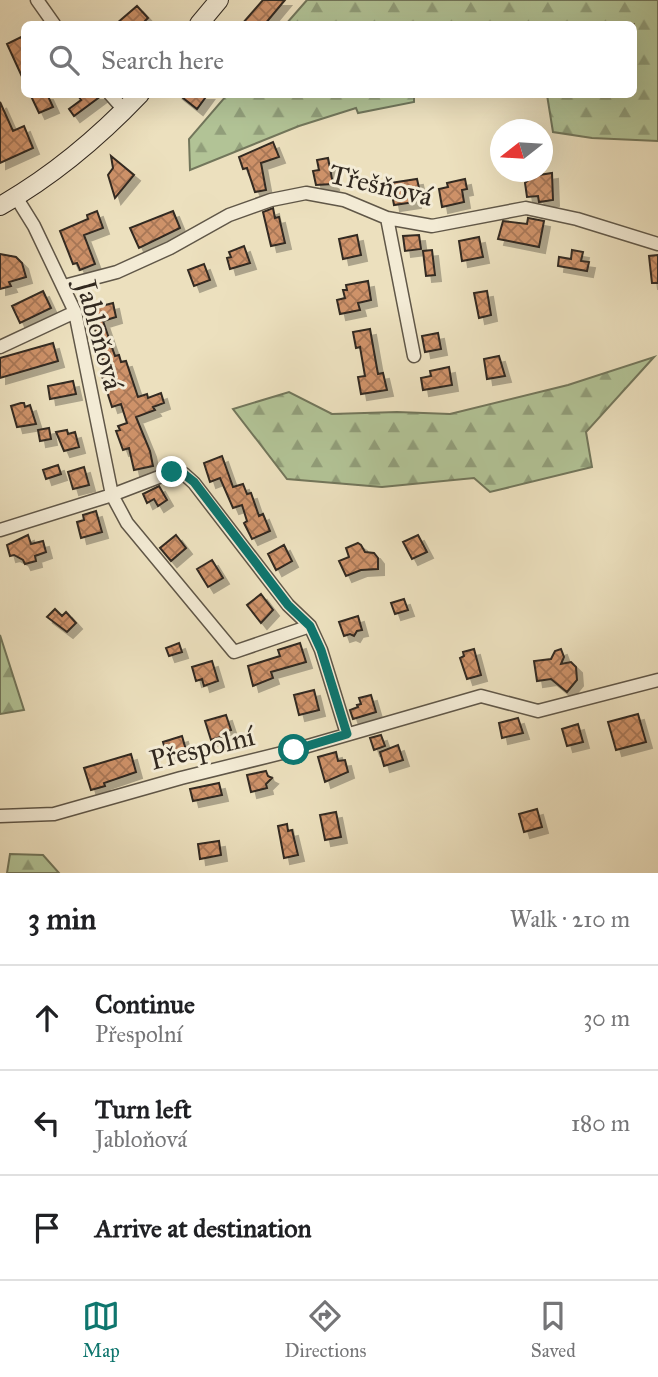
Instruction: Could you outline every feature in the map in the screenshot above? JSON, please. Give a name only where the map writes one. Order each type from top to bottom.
[{"type":"street","points":[[37,0],[52,21]]},
{"type":"street","points":[[202,21],[219,0]]},
{"type":"street","points":[[114,98],[125,111]]},
{"type":"street","points":[[8,202],[79,152],[136,98]]},
{"type":"street","name":"Třešňová","points":[[64,286],[117,272],[170,248],[229,215],[271,200],[306,193],[344,200],[387,218],[432,226],[526,208],[577,219],[658,244]]},
{"type":"street","name":"Jabloňová","points":[[8,202],[34,226],[75,312],[112,495],[127,523],[234,652],[310,626]]},
{"type":"street","points":[[387,218],[414,356]]},
{"type":"street","points":[[0,347],[75,312]]},
{"type":"street","points":[[0,530],[112,495],[172,472],[184,474],[194,482],[288,605],[310,626],[321,650],[347,734]]},
{"type":"street","name":"Přespolní","points":[[0,816],[54,814],[481,696],[538,710],[658,680]]},
{"type":"green space","points":[[307,0],[658,0],[658,141],[592,138],[553,132],[547,98],[637,98],[637,21],[289,21]]},
{"type":"green space","points":[[224,98],[414,98],[414,102],[358,113],[356,108],[299,126],[190,170],[189,139]]},
{"type":"green space","points":[[654,357],[586,432],[592,467],[490,492],[474,478],[382,487],[287,479],[233,409],[289,392],[332,414],[450,414],[568,385]]},
{"type":"green space","points":[[0,635],[24,710],[0,714]]},
{"type":"green space","points":[[10,854],[43,855],[59,873],[7,873]]},
{"type":"building","points":[[263,0],[285,0],[268,21],[245,21]]},
{"type":"building","points":[[137,6],[148,18],[145,21],[120,21]]},
{"type":"building","points":[[21,37],[21,74],[7,44]]},
{"type":"building","points":[[32,98],[49,98],[53,107],[39,113]]},
{"type":"building","points":[[80,98],[98,98],[74,116],[69,109],[81,100]]},
{"type":"building","points":[[183,98],[205,98],[197,109]]},
{"type":"building","points":[[0,102],[13,131],[24,126],[33,148],[0,163]]},
{"type":"building","points":[[273,142],[279,157],[261,163],[266,190],[255,192],[247,168],[243,169],[239,157]]},
{"type":"building","points":[[111,156],[134,175],[115,198],[108,175],[113,168]]},
{"type":"building","points":[[328,158],[333,184],[316,185],[313,171],[319,170],[317,160]]},
{"type":"building","points":[[417,179],[419,188],[413,189],[415,202],[394,205],[390,183]]},
{"type":"building","points":[[465,179],[467,189],[462,190],[464,202],[442,207],[439,189],[448,187],[447,183]]},
{"type":"building","points":[[552,182],[553,200],[539,202],[538,196],[527,197],[525,183]]},
{"type":"building","points":[[273,208],[275,218],[279,217],[285,243],[271,246],[263,212]]},
{"type":"building","points":[[97,211],[103,228],[84,235],[95,264],[80,270],[77,263],[73,264],[60,231],[88,219],[87,215]]},
{"type":"building","points":[[173,211],[180,228],[139,248],[130,228]]},
{"type":"building","points":[[528,218],[544,221],[539,247],[498,239],[503,221],[527,224]]},
{"type":"building","points":[[357,235],[361,255],[343,259],[339,239]]},
{"type":"building","points":[[419,235],[421,249],[405,251],[403,236]]},
{"type":"building","points":[[479,237],[483,257],[462,261],[459,241]]},
{"type":"building","points":[[244,246],[250,263],[230,269],[227,258],[231,257],[229,252]]},
{"type":"building","points":[[432,250],[435,275],[426,276],[423,251]]},
{"type":"building","points":[[572,250],[583,252],[581,261],[589,262],[587,271],[558,266],[559,257],[571,259]]},
{"type":"building","points":[[0,254],[16,257],[22,263],[26,277],[9,282],[11,286],[0,289]]},
{"type":"building","points":[[658,255],[658,283],[652,283],[649,256]]},
{"type":"building","points":[[204,264],[210,280],[194,286],[188,270]]},
{"type":"building","points":[[368,281],[371,300],[358,303],[360,310],[340,314],[337,300],[345,298],[343,290],[347,290],[346,285]]},
{"type":"building","points":[[43,291],[51,308],[20,323],[12,306]]},
{"type":"building","points":[[487,291],[491,315],[479,318],[474,293]]},
{"type":"building","points":[[113,303],[116,317],[103,321],[115,356],[119,355],[121,362],[126,361],[138,397],[147,394],[148,398],[161,393],[164,403],[153,407],[155,410],[136,417],[153,466],[134,470],[129,448],[123,450],[116,431],[120,430],[118,426],[127,423],[121,404],[112,407],[102,376],[107,374],[99,348],[95,349],[91,339],[97,337],[90,309]]},
{"type":"building","points":[[370,329],[378,374],[383,373],[387,390],[361,394],[358,377],[365,376],[360,347],[356,348],[353,332]]},
{"type":"building","points":[[438,333],[441,349],[425,352],[422,336]]},
{"type":"building","points":[[53,343],[58,361],[0,378],[0,358]]},
{"type":"building","points":[[499,356],[505,376],[487,379],[484,359]]},
{"type":"building","points":[[449,367],[452,385],[423,390],[421,378],[431,376],[430,371]]},
{"type":"building","points":[[73,381],[76,394],[50,399],[48,386]]},
{"type":"building","points":[[24,403],[25,407],[30,405],[36,424],[17,427],[11,406]]},
{"type":"building","points":[[49,428],[51,439],[40,441],[38,430]]},
{"type":"building","points":[[67,430],[68,434],[75,432],[79,447],[64,451],[56,432]]},
{"type":"building","points":[[222,456],[233,487],[243,484],[247,494],[251,493],[259,516],[263,514],[270,531],[252,539],[244,523],[247,521],[242,505],[233,508],[220,478],[210,482],[204,463]]},
{"type":"building","points":[[58,465],[61,474],[46,479],[43,470]]},
{"type":"building","points":[[84,467],[89,485],[73,489],[68,472]]},
{"type":"building","points":[[159,486],[167,500],[158,506],[154,499],[147,503],[143,494]]},
{"type":"building","points":[[96,511],[102,532],[81,538],[77,522],[84,520],[83,515]]},
{"type":"building","points":[[28,535],[31,544],[43,541],[46,552],[35,556],[36,561],[25,564],[14,555],[10,556],[7,545]]},
{"type":"building","points":[[176,535],[186,548],[171,561],[160,548]]},
{"type":"building","points":[[418,535],[427,552],[412,559],[403,542]]},
{"type":"building","points":[[358,543],[365,552],[374,553],[378,558],[378,569],[361,570],[346,576],[339,561],[349,557],[346,548]]},
{"type":"building","points":[[284,545],[292,561],[276,570],[268,554]]},
{"type":"building","points":[[212,560],[223,578],[208,587],[197,569]]},
{"type":"building","points":[[261,594],[273,610],[261,623],[247,605]]},
{"type":"building","points":[[404,599],[408,610],[395,614],[391,603]]},
{"type":"building","points":[[55,609],[62,616],[66,612],[76,623],[67,632],[47,617]]},
{"type":"building","points":[[358,616],[362,630],[357,631],[354,636],[344,636],[339,622]]},
{"type":"building","points":[[179,643],[182,652],[169,656],[166,648]]},
{"type":"building","points":[[300,643],[306,662],[271,672],[273,678],[253,686],[248,666],[280,656],[278,650]]},
{"type":"building","points":[[474,649],[481,675],[467,679],[460,658],[464,656],[463,652]]},
{"type":"building","points":[[561,649],[564,657],[561,664],[571,662],[576,667],[577,680],[567,692],[551,679],[537,681],[534,661],[551,659],[555,651]]},
{"type":"building","points":[[212,661],[218,681],[204,686],[202,679],[196,681],[192,667]]},
{"type":"building","points":[[314,690],[319,710],[299,715],[294,695]]},
{"type":"building","points":[[371,695],[376,712],[353,719],[350,710],[361,704],[359,698]]},
{"type":"building","points":[[638,714],[646,742],[616,750],[608,722]]},
{"type":"building","points":[[226,715],[231,730],[223,732],[224,736],[211,740],[205,721]]},
{"type":"building","points":[[518,718],[523,733],[502,738],[499,723]]},
{"type":"building","points":[[578,724],[583,742],[567,746],[562,729]]},
{"type":"building","points":[[381,735],[385,746],[374,750],[370,738]]},
{"type":"building","points":[[182,736],[186,750],[167,756],[163,742]]},
{"type":"building","points":[[398,745],[403,760],[384,766],[380,752]]},
{"type":"building","points":[[336,752],[338,761],[345,760],[348,772],[325,782],[318,757]]},
{"type":"building","points":[[131,754],[136,772],[91,790],[84,768]]},
{"type":"building","points":[[266,771],[272,778],[266,784],[267,788],[251,792],[247,775]]},
{"type":"building","points":[[219,783],[222,795],[193,801],[190,789]]},
{"type":"building","points":[[537,809],[542,827],[524,832],[519,814]]},
{"type":"building","points":[[336,812],[341,837],[325,840],[320,815]]},
{"type":"building","points":[[287,824],[288,831],[292,830],[298,855],[284,858],[278,826]]},
{"type":"building","points":[[219,841],[221,855],[200,859],[198,844]]},
{"type":"route","points":[[172,472],[184,474],[194,482],[288,605],[310,626],[321,650],[347,734],[294,750]]}]
